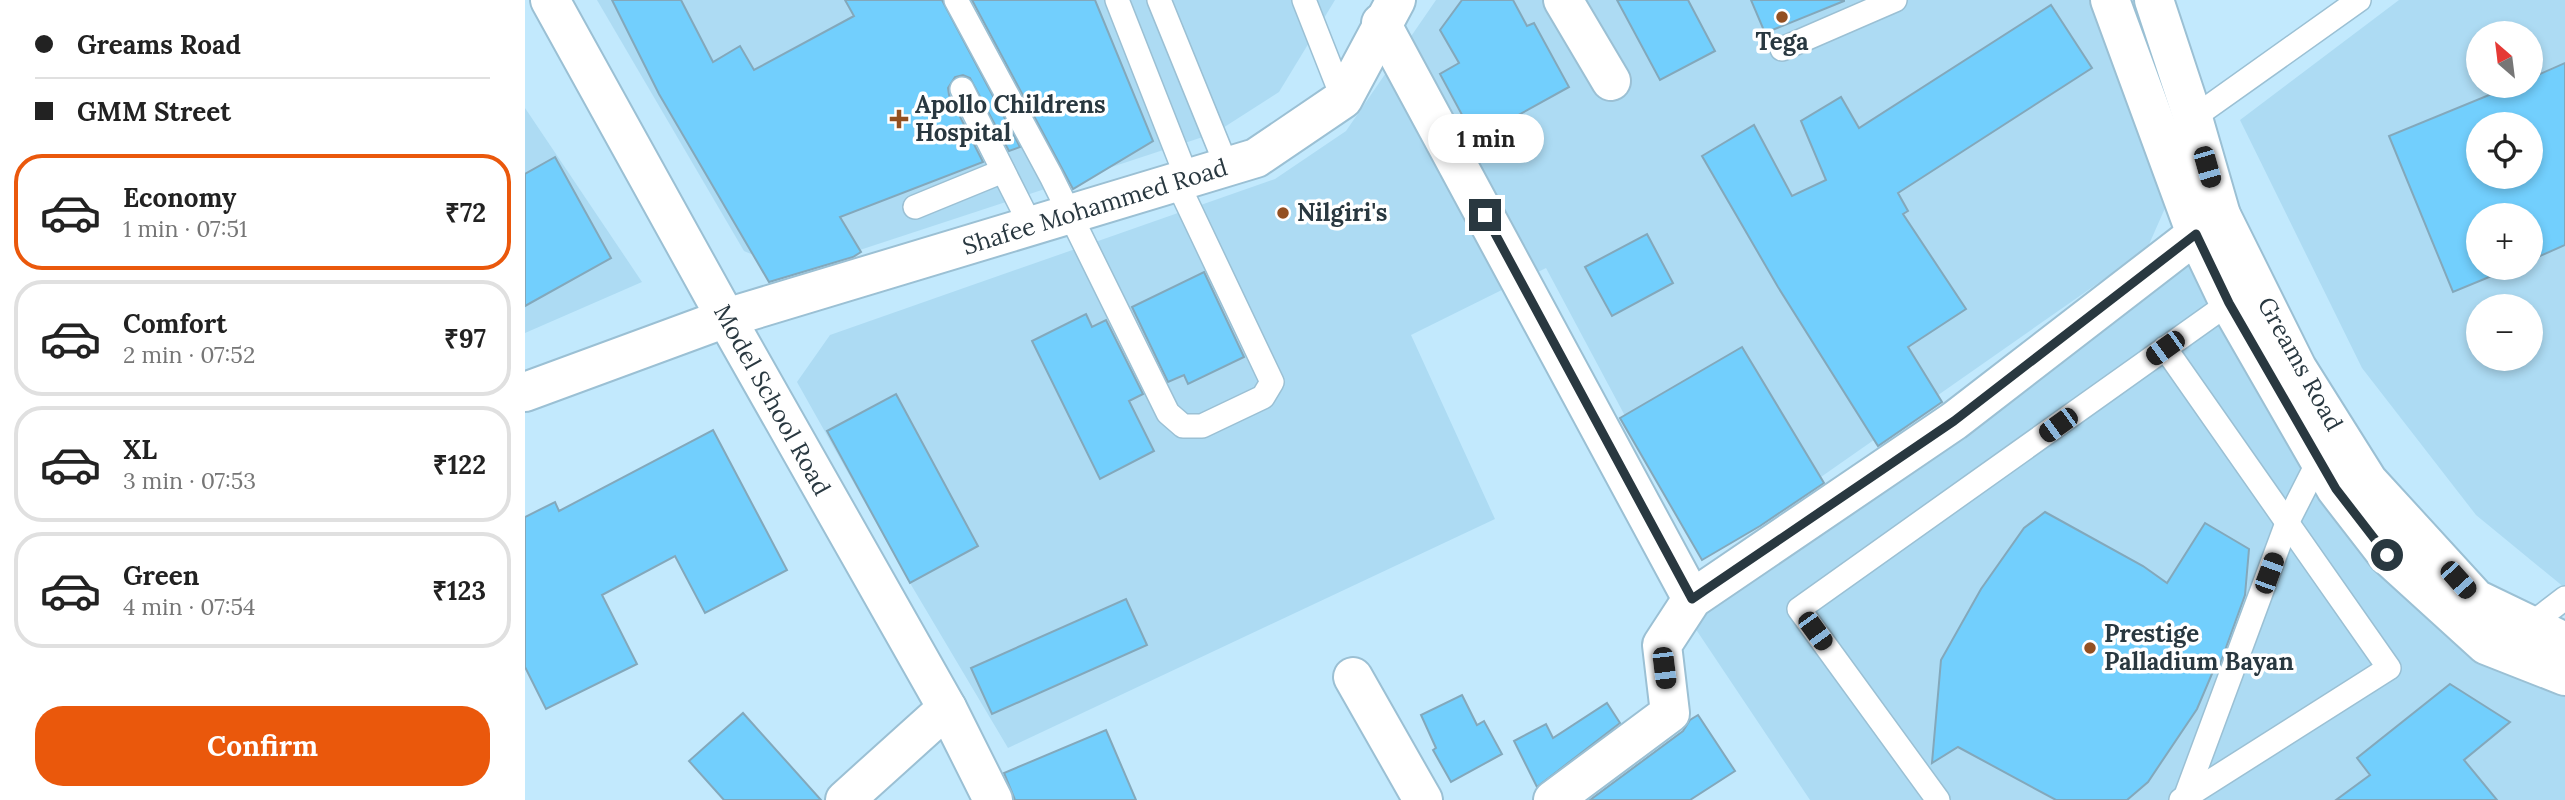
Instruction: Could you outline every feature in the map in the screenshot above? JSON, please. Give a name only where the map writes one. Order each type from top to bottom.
[{"type":"street","name":"Model School Road","points":[[550,0],[947,708],[993,800]]},
{"type":"street","points":[[1563,0],[1611,81]]},
{"type":"street","name":"Greams Road","points":[[2110,0],[2209,225],[2368,481],[2476,599],[2565,642]]},
{"type":"street","name":"Greams Road","points":[[2154,0],[2193,118],[2209,225],[2229,303],[2336,489],[2387,555],[2486,645],[2565,676]]},
{"type":"street","name":"Shafee Mohammed Road","points":[[525,392],[726,318],[1256,158],[1343,99],[1389,12]]},
{"type":"street","points":[[1389,12],[1692,599]]},
{"type":"street","points":[[1553,800],[1670,713],[1662,645],[1692,599],[1954,421],[2209,225]]},
{"type":"street","points":[[1353,677],[1423,800]]},
{"type":"street","points":[[845,800],[947,708]]},
{"type":"lane","points":[[956,0],[1070,214],[1168,413],[1183,426],[1202,426],[1263,397],[1272,382],[1182,180],[1117,0]]},
{"type":"lane","points":[[1159,0],[1227,167]]},
{"type":"lane","points":[[1304,0],[1343,99]]},
{"type":"lane","points":[[1782,49],[1895,0]]},
{"type":"lane","points":[[2193,118],[2359,0]]},
{"type":"lane","points":[[962,89],[1031,226]]},
{"type":"lane","points":[[915,207],[1003,171]]},
{"type":"lane","points":[[1938,800],[1799,610],[2229,303]]},
{"type":"lane","points":[[2165,348],[2389,668],[2183,799]]},
{"type":"lane","points":[[2183,799],[2287,523],[2319,460]]},
{"type":"lane","points":[[2531,625],[2565,598]]},
{"type":"shaded area","points":[[597,0],[1335,0],[1279,92],[1215,133],[793,272],[744,251]]},
{"type":"shaded area","points":[[1436,0],[2122,0],[2180,174],[2147,249],[1702,560],[1546,268],[1411,335],[1495,519],[1008,748],[910,583],[797,382],[830,335],[1275,179],[1346,131]]},
{"type":"shaded area","points":[[2399,0],[2565,0],[2565,588],[2476,515],[2362,368],[2240,120]]},
{"type":"shaded area","points":[[525,108],[642,282],[525,333]]},
{"type":"shaded area","points":[[2203,252],[2348,496],[2565,684],[2565,800],[1810,800],[1689,619]]},
{"type":"building","points":[[612,0],[681,0],[713,62],[740,46],[754,70],[854,16],[845,0],[942,0],[1020,147],[1009,151],[970,78],[963,75],[955,77],[948,88],[949,95],[983,162],[840,217],[861,252],[853,257],[769,282],[659,94]]},
{"type":"building","points":[[972,0],[1095,0],[1153,141],[1073,189]]},
{"type":"building","points":[[1462,0],[1513,0],[1527,26],[1534,23],[1569,87],[1475,139],[1440,74],[1459,63],[1440,30]]},
{"type":"building","points":[[1617,0],[1688,0],[1715,51],[1660,80]]},
{"type":"building","name":"Tega","points":[[1751,0],[1844,0],[1844,1],[1765,33]]},
{"type":"building","points":[[2051,5],[2092,68],[1898,193],[1908,211],[1903,214],[1966,309],[1908,347],[1942,402],[1878,446],[1778,287],[1702,156],[1754,125],[1792,196],[1826,180],[1801,121],[1841,97],[1859,128]]},
{"type":"building","points":[[2565,63],[2565,245],[2543,255],[2543,203],[2466,203],[2466,280],[2482,280],[2453,292],[2389,136],[2482,98],[2543,98],[2543,73]]},
{"type":"building","points":[[555,157],[611,258],[525,306],[525,174]]},
{"type":"building","points":[[1647,234],[1673,283],[1612,316],[1585,267]]},
{"type":"building","points":[[1204,272],[1244,357],[1188,384],[1184,375],[1168,382],[1132,307]]},
{"type":"building","points":[[1086,314],[1092,327],[1106,320],[1143,394],[1129,401],[1154,451],[1100,479],[1032,341]]},
{"type":"building","points":[[1742,347],[1824,483],[1760,526],[1702,560],[1620,418]]},
{"type":"building","points":[[896,394],[978,546],[910,583],[827,431]]},
{"type":"building","points":[[713,430],[787,570],[705,613],[675,556],[602,595],[637,664],[546,709],[525,667],[525,517],[555,502],[559,511]]},
{"type":"building","name":"Prestige Palladium Bayan","points":[[2045,512],[2143,566],[2167,583],[2205,523],[2249,549],[2245,595],[2220,664],[2217,662],[2197,709],[2148,782],[2127,800],[2056,800],[1958,747],[1932,763],[1941,660],[1981,589],[2024,528]]},
{"type":"building","points":[[1126,599],[1147,645],[992,714],[971,668]]},
{"type":"building","points":[[2450,684],[2510,722],[2464,760],[2497,800],[2336,800],[2370,775],[2357,758]]},
{"type":"building","points":[[1462,695],[1477,725],[1484,721],[1502,754],[1451,782],[1433,750],[1436,748],[1421,715]]},
{"type":"building","points":[[1607,703],[1620,723],[1537,787],[1514,741],[1546,724],[1553,738]]},
{"type":"building","points":[[743,713],[821,800],[724,800],[689,761]]},
{"type":"building","points":[[1698,715],[1735,771],[1690,800],[1590,800],[1683,731],[1690,720]]},
{"type":"building","points":[[1106,730],[1136,800],[1015,800],[1004,773]]},
{"type":"place","name":"Tega","points":[[1782,17]]},
{"type":"place","name":"Apollo Childrens Hospital","points":[[899,119]]},
{"type":"place","name":"Nilgiri's","points":[[1283,213]]},
{"type":"place","name":"Prestige Palladium Bayan","points":[[2090,648]]},
{"type":"route","points":[[1485,215],[1692,599],[1954,421],[2196,234],[2229,303],[2336,489],[2387,555]]}]
